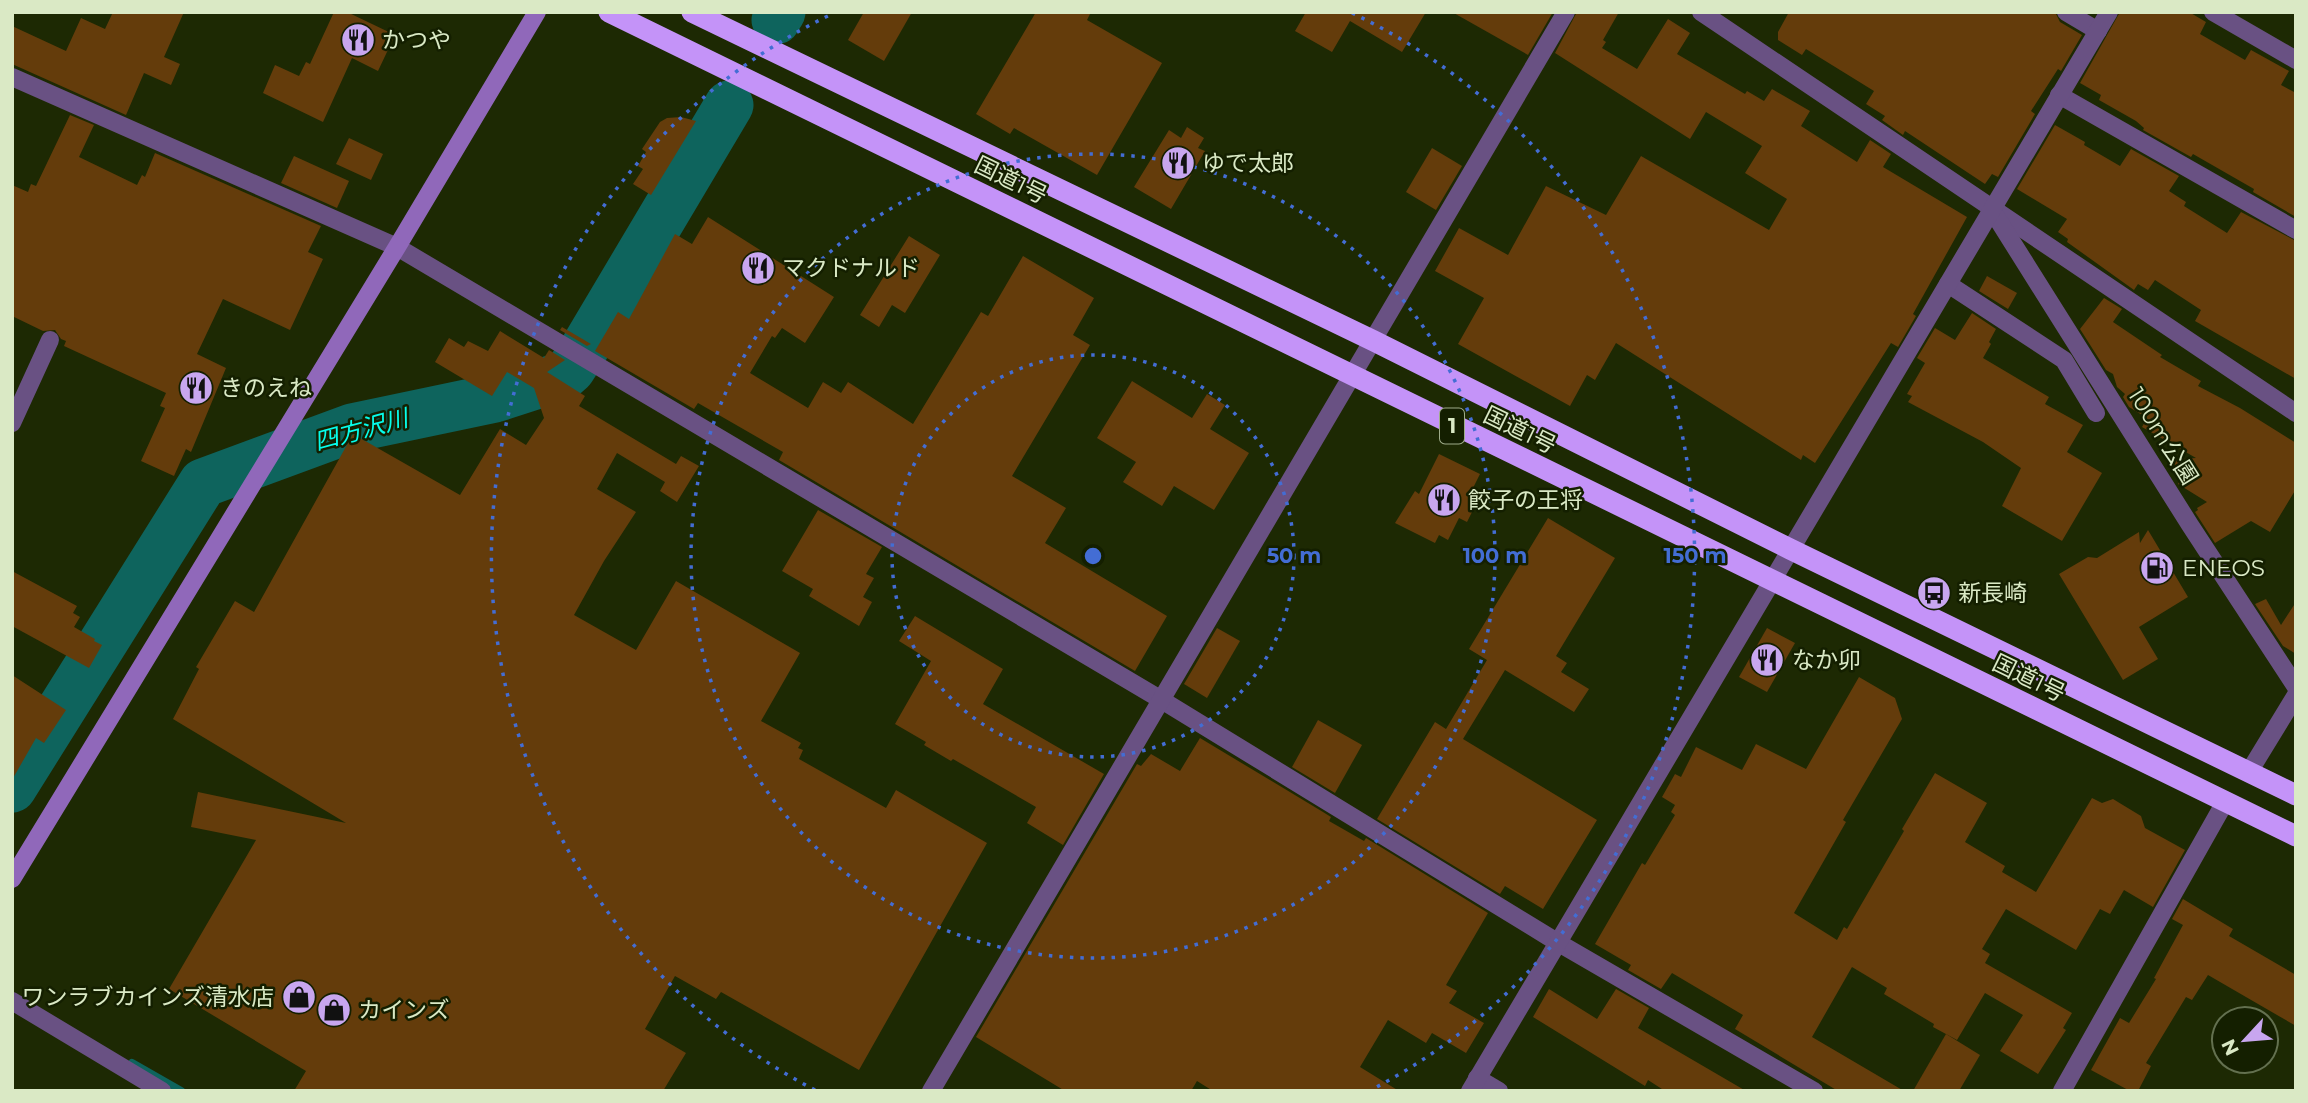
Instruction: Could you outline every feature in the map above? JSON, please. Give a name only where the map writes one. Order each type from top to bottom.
[{"type":"highway","name":"国道1号","points":[[609,12],[1351,377],[2296,836]]},
{"type":"highway","name":"国道1号","points":[[692,12],[1374,341],[1790,549],[2296,795]]},
{"type":"street","points":[[12,879],[537,12]]},
{"type":"street","points":[[931,1091],[1566,12]]},
{"type":"street","points":[[1701,12],[2296,412]]},
{"type":"street","points":[[2066,12],[2098,31]]},
{"type":"street","points":[[1499,1091],[1473,1084],[2109,12]]},
{"type":"street","points":[[2213,12],[2296,60]]},
{"type":"street","points":[[12,76],[397,247],[1160,699],[1557,942],[1814,1091]]},
{"type":"street","points":[[2059,95],[2296,230]]},
{"type":"street","name":"100m公園","points":[[1992,209],[2190,525],[2296,687]]},
{"type":"street","points":[[1948,284],[2064,360],[2096,413]]},
{"type":"street","points":[[12,423],[50,340]]},
{"type":"street","points":[[2249,772],[2296,695]]},
{"type":"street","points":[[2062,1091],[2225,802]]},
{"type":"street","points":[[12,1001],[162,1091]]},
{"type":"building","points":[[113,12],[184,12],[164,57],[180,64],[171,85],[144,73],[126,115],[12,64],[12,26],[66,51],[81,18],[105,29]]},
{"type":"building","points":[[334,12],[347,12],[395,35],[378,71],[352,58],[323,122],[263,93],[275,65],[299,76],[306,62],[310,64]]},
{"type":"building","points":[[864,12],[912,12],[884,61],[848,40]]},
{"type":"building","points":[[1036,12],[1091,12],[1087,20],[1162,63],[1097,175],[1014,128],[1010,134],[976,114]]},
{"type":"building","points":[[1306,12],[1426,12],[1402,52],[1350,21],[1332,52],[1295,31]]},
{"type":"building","points":[[1452,12],[1553,12],[1528,55]]},
{"type":"building","points":[[1577,12],[1619,12],[1603,40],[1606,42],[1602,48],[1637,69],[1668,19],[1690,33],[1677,54],[1745,94],[1747,91],[1764,101],[1772,89],[1810,111],[1801,126],[1857,162],[1870,140],[1891,154],[1883,167],[1967,217],[1913,314],[1916,316],[1898,347],[1891,343],[1815,463],[1803,455],[1801,460],[1616,343],[1595,380],[1587,375],[1570,406],[1458,344],[1484,298],[1435,271],[1459,228],[1508,255],[1546,186],[1606,215],[1641,156],[1769,230],[1787,199],[1745,173],[1762,146],[1706,112],[1690,139],[1555,53]]},
{"type":"building","points":[[1789,12],[2055,12],[2060,22],[2082,35],[2061,71],[2058,69],[2031,111],[2035,114],[1998,177],[1992,174],[1985,184],[1905,131],[1903,135],[1882,120],[1885,116],[1866,104],[1874,91],[1806,49],[1802,55],[1778,40],[1778,32]]},
{"type":"building","points":[[2120,12],[2189,12],[2206,22],[2200,34],[2245,60],[2251,50],[2289,71],[2281,85],[2296,93],[2296,217],[2193,154],[2191,157],[2143,130],[2136,121],[2099,100],[2101,95],[2080,83]]},
{"type":"building","points":[[70,115],[94,125],[79,157],[137,185],[142,175],[145,177],[155,153],[321,226],[308,252],[323,259],[290,330],[223,299],[197,354],[226,368],[191,452],[186,449],[174,476],[141,461],[165,408],[160,406],[166,393],[64,346],[66,341],[61,339],[55,330],[43,331],[12,316],[12,185],[28,192],[31,184],[36,186]]},
{"type":"building","points":[[681,117],[696,121],[651,195],[633,184],[643,169],[638,166],[646,152],[642,149],[660,122],[667,118]]},
{"type":"building","points":[[2055,125],[2120,166],[2131,149],[2179,176],[2169,191],[2186,202],[2184,206],[2227,233],[2241,212],[2296,241],[2296,379],[2195,321],[2201,310],[2155,280],[2148,290],[2138,284],[2134,290],[2067,242],[2068,239],[2058,232],[2067,219],[2017,189]]},
{"type":"building","points":[[1187,127],[1204,138],[1198,148],[1205,151],[1171,209],[1134,187],[1169,130],[1181,138]]},
{"type":"building","points":[[349,138],[383,154],[371,180],[336,164]]},
{"type":"building","points":[[1432,148],[1462,166],[1436,210],[1406,192]]},
{"type":"building","points":[[294,156],[349,181],[337,208],[281,183]]},
{"type":"building","points":[[708,217],[834,297],[805,343],[782,328],[775,338],[772,336],[750,373],[808,408],[823,382],[841,393],[848,382],[913,424],[981,312],[988,316],[1023,256],[1094,298],[1073,335],[1090,345],[1012,476],[1066,508],[1045,543],[1167,616],[1135,671],[779,460],[783,452],[698,403],[694,409],[595,351],[618,312],[629,319],[675,234],[692,244]]},
{"type":"building","points":[[909,236],[940,255],[905,313],[892,305],[879,327],[860,315]]},
{"type":"building","points":[[1987,276],[2017,293],[2008,309],[1979,291]]},
{"type":"building","points":[[2104,298],[2122,309],[2113,322],[2162,355],[2160,357],[2201,381],[2198,386],[2296,443],[2296,489],[2270,532],[2251,521],[2215,543],[2195,512],[2207,502],[2178,484],[2185,471],[2167,460],[2196,458],[2142,427],[2147,418],[2129,407],[2113,374],[2106,370],[2080,329]]},
{"type":"building","points":[[1972,313],[1996,329],[1983,358],[2049,397],[2045,404],[2083,425],[2067,452],[2102,473],[2062,541],[2002,506],[2021,468],[1983,442],[1908,402],[1912,396],[1907,394],[1925,363],[1917,358],[1935,328],[1955,340]]},
{"type":"building","points":[[562,327],[591,344],[587,346],[560,330]]},
{"type":"building","points":[[500,331],[544,358],[549,350],[565,360],[547,372],[585,396],[579,406],[676,464],[681,456],[699,466],[677,502],[660,491],[665,482],[617,453],[597,489],[636,512],[604,561],[574,615],[636,650],[676,581],[800,653],[761,721],[801,743],[798,748],[803,750],[799,759],[886,808],[896,790],[987,843],[859,1070],[721,992],[716,999],[675,976],[645,1029],[686,1053],[663,1091],[294,1091],[306,1071],[169,989],[256,840],[191,827],[198,792],[346,823],[173,719],[199,669],[196,667],[235,601],[254,612],[353,434],[460,495],[500,429],[526,445],[544,418],[534,388],[507,372],[492,396],[435,362],[449,338],[464,347],[468,341],[488,351]]},
{"type":"building","points":[[1132,381],[1192,418],[1207,394],[1225,405],[1210,429],[1249,453],[1214,510],[1174,486],[1162,506],[1123,482],[1136,462],[1097,438]]},
{"type":"building","points":[[1439,454],[1480,474],[1472,490],[1481,494],[1467,522],[1459,518],[1448,540],[1439,535],[1435,543],[1395,523],[1415,491],[1419,494]]},
{"type":"building","points":[[818,510],[882,547],[866,574],[874,578],[863,597],[872,602],[859,626],[809,596],[813,589],[782,571]]},
{"type":"building","points":[[1548,518],[1615,558],[1556,656],[1567,663],[1561,672],[1589,689],[1574,712],[1505,670],[1463,739],[1597,820],[1543,909],[1505,886],[1500,894],[1377,819],[1435,722],[1446,729],[1487,660],[1469,649]]},
{"type":"building","points":[[2148,530],[2188,597],[2139,627],[2158,659],[2123,680],[2059,574],[2088,557],[2097,558],[2139,532],[2140,543]]},
{"type":"building","points":[[12,571],[77,606],[73,613],[80,617],[74,627],[102,645],[89,668],[12,626]]},
{"type":"building","points":[[2266,599],[2281,625],[2296,602],[2296,654],[2283,646],[2255,604]]},
{"type":"building","points":[[915,616],[1003,669],[983,704],[1104,774],[1063,845],[1027,823],[1036,807],[953,759],[951,761],[895,724],[931,661],[899,641]]},
{"type":"building","points":[[1217,628],[1240,641],[1207,698],[1184,684]]},
{"type":"building","name":"なか卯","points":[[1767,628],[1795,643],[1767,692],[1739,677]]},
{"type":"building","points":[[12,675],[66,710],[44,743],[36,738],[12,780]]},
{"type":"building","points":[[1859,677],[1895,698],[1902,719],[1843,820],[1846,822],[1794,913],[1837,940],[1844,927],[1847,929],[1935,773],[1987,803],[1965,842],[2005,866],[2002,872],[2036,892],[2092,798],[2102,803],[2113,799],[2141,816],[2145,828],[2185,850],[2153,907],[2124,890],[2110,914],[2100,909],[2076,950],[2006,909],[1982,949],[1990,954],[1985,963],[2072,1013],[2063,1028],[2066,1030],[2038,1074],[2000,1051],[2023,1015],[1985,993],[1957,1040],[1884,994],[1887,988],[1852,967],[1812,1037],[1904,1091],[1838,1091],[1735,1029],[1743,1015],[1672,973],[1661,989],[1628,970],[1631,965],[1595,944],[1642,863],[1645,865],[1675,815],[1671,812],[1675,805],[1662,797],[1675,774],[1681,777],[1696,747],[1742,770],[1756,744],[1806,769]]},
{"type":"building","points":[[1318,720],[1362,745],[1335,793],[1292,767]]},
{"type":"building","points":[[1200,738],[1331,817],[1329,821],[1364,841],[1366,838],[1488,913],[1446,985],[1457,991],[1449,1003],[1484,1023],[1466,1053],[1432,1033],[1426,1043],[1388,1020],[1360,1067],[1399,1091],[1213,1091],[1197,1081],[1191,1091],[1065,1091],[976,1037],[1137,764],[1141,766],[1151,754],[1180,771]]},
{"type":"building","points":[[2183,899],[2233,929],[2229,936],[2296,975],[2296,1026],[2280,1017],[2280,1005],[2260,1005],[2208,975],[2192,1000],[2186,997],[2146,1063],[2151,1066],[2138,1091],[2130,1091],[2091,1070],[2120,1018],[2129,1023],[2156,979],[2154,978],[2183,925],[2172,919]]},
{"type":"building","points":[[1549,989],[1597,1019],[1616,989],[1649,1008],[1638,1028],[1746,1091],[1665,1091],[1648,1080],[1645,1086],[1533,1017]]},
{"type":"building","points":[[1946,1034],[1980,1055],[1959,1091],[1913,1091]]},
{"type":"waterway","name":"四方沢川","points":[[776,20],[781,12]]},
{"type":"waterway","name":"四方沢川","points":[[12,788],[203,483],[352,428],[495,398],[563,376],[584,349],[729,105]]},
{"type":"waterway","points":[[132,1063],[181,1091]]},
{"type":"place","name":"かつや","points":[[358,40]]},
{"type":"place","name":"ゆで太郎","points":[[1178,163]]},
{"type":"place","name":"マクドナルド","points":[[758,268]]},
{"type":"place","name":"きのえね","points":[[196,388]]},
{"type":"place","name":"餃子の王将","points":[[1444,500]]},
{"type":"place","name":"ENEOS","points":[[2157,568]]},
{"type":"place","name":"新長崎","points":[[1934,593]]},
{"type":"place","name":"なか卯","points":[[1767,660]]},
{"type":"place","name":"ワンラブカインズ清水店","points":[[299,997]]},
{"type":"place","name":"カインズ","points":[[334,1010]]}]
